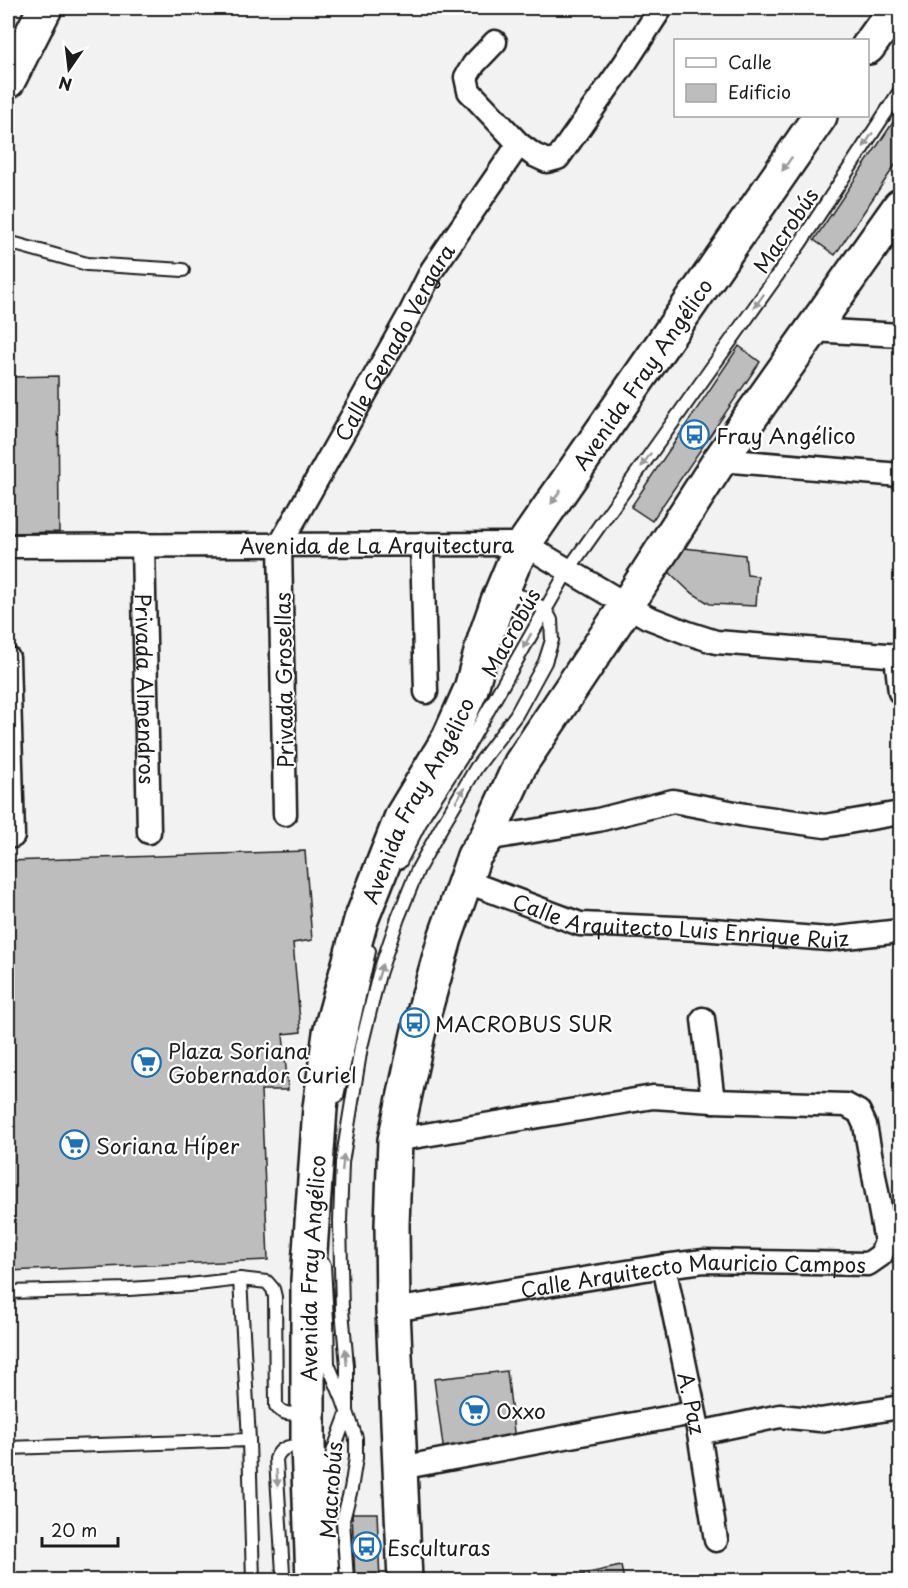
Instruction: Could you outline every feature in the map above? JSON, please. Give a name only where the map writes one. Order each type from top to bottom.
[{"type":"street","points":[[8,81],[45,8]]},
{"type":"street","points":[[495,42],[474,64],[466,77],[469,91],[519,144],[534,155],[548,161],[558,158],[661,8]]},
{"type":"street","points":[[869,43],[885,12]]},
{"type":"street","name":"Avenida Fray Angélico","points":[[313,1581],[308,1412],[308,1280],[320,1108],[330,1033],[361,920],[402,816],[448,738],[471,689],[498,601],[524,544],[819,117]]},
{"type":"street","name":"Calle Genado Vergara","points":[[280,545],[411,312],[432,270],[519,144]]},
{"type":"street","points":[[405,1581],[400,1468],[387,1302],[395,1140],[418,1034],[445,938],[465,880],[474,856],[486,839],[521,763],[622,603],[812,330],[898,200]]},
{"type":"street","points":[[812,330],[900,335]]},
{"type":"street","points":[[720,460],[900,476]]},
{"type":"street","points":[[422,544],[426,692]]},
{"type":"street","name":"Avenida de La Arquitectura","points":[[8,546],[524,544],[622,603],[663,624],[717,642],[898,656]]},
{"type":"street","name":"Privada Almendros","points":[[143,545],[149,832]]},
{"type":"street","name":"Privada Grosellas","points":[[280,545],[285,814]]},
{"type":"street","points":[[898,656],[900,692]]},
{"type":"street","points":[[8,658],[13,836]]},
{"type":"street","points":[[486,839],[598,820],[673,801],[745,815],[825,826],[900,813]]},
{"type":"street","name":"Calle Arquitecto Luis Enrique Ruiz","points":[[465,880],[580,924],[829,939],[900,931]]},
{"type":"street","points":[[395,1140],[653,1097],[713,1101],[703,1019]]},
{"type":"street","name":"Calle Arquitecto Mauricio Campos","points":[[387,1302],[704,1261],[868,1264],[881,1255],[886,1242],[865,1125],[859,1112],[846,1105],[713,1101]]},
{"type":"street","name":"A. Paz","points":[[664,1266],[696,1423],[716,1540]]},
{"type":"street","points":[[400,1468],[696,1423],[780,1416],[820,1420],[900,1407]]},
{"type":"lane","name":"Macrobús","points":[[393,874],[425,813],[461,758],[568,570],[801,242],[900,91]]},
{"type":"lane","points":[[380,1242],[385,1154],[402,1065],[420,995],[459,868],[490,805],[522,747],[622,603],[715,450],[898,200]]},
{"type":"lane","points":[[8,242],[87,264],[183,270]]},
{"type":"lane","points":[[333,1581],[328,1514],[328,1472],[347,1414],[347,1366],[342,1310],[339,1221],[342,1163],[361,1047],[380,974],[398,918],[418,869],[476,768],[516,715],[545,662],[552,640],[551,620],[545,609],[523,597],[508,594],[498,601]]},
{"type":"lane","points":[[336,1106],[371,942]]},
{"type":"lane","points":[[324,1230],[330,1138]]},
{"type":"lane","name":"Macrobús","points":[[324,1252],[328,1364],[356,1438],[356,1458],[343,1520],[347,1581]]},
{"type":"lane","points":[[8,1292],[129,1289],[240,1279],[267,1282],[273,1289],[275,1297],[276,1406],[286,1414],[308,1412]]},
{"type":"lane","points":[[240,1279],[249,1440],[253,1581]]},
{"type":"lane","points":[[387,1302],[394,1581]]},
{"type":"lane","points":[[8,1448],[249,1440]]},
{"type":"lane","points":[[281,1581],[283,1573],[276,1459],[278,1452],[282,1449],[309,1445]]},
{"type":"building","points":[[900,112],[900,158],[835,255],[814,240]]},
{"type":"building","name":"Fray Angélico","points":[[739,346],[760,362],[652,521],[631,507]]},
{"type":"building","points":[[58,376],[59,532],[8,533],[8,377]]},
{"type":"building","points":[[684,548],[745,555],[747,575],[758,576],[756,606],[710,604],[689,591],[668,571]]},
{"type":"building","name":"Plaza Soriana Gobernador Curiel","points":[[305,851],[312,940],[293,943],[301,1032],[283,1034],[288,1090],[261,1090],[268,1260],[8,1271],[8,861]]},
{"type":"building","name":"Oxxo","points":[[507,1371],[515,1441],[444,1453],[434,1379]]},
{"type":"building","name":"Esculturas","points":[[352,1513],[377,1513],[380,1580],[355,1580]]},
{"type":"building","points":[[621,1566],[624,1580],[589,1580],[588,1573]]},
{"type":"building","points":[[584,1574],[585,1580],[551,1580]]},
{"type":"railway","points":[[8,15],[11,8]]},
{"type":"place","name":"Fray Angélico","points":[[695,435]]},
{"type":"place","name":"MACROBUS SUR","points":[[414,1023]]},
{"type":"place","name":"Plaza Soriana Gobernador Curiel","points":[[147,1062]]},
{"type":"place","name":"Soriana Híper","points":[[75,1145]]},
{"type":"place","name":"Oxxo","points":[[475,1410]]},
{"type":"place","name":"Esculturas","points":[[366,1547]]}]
